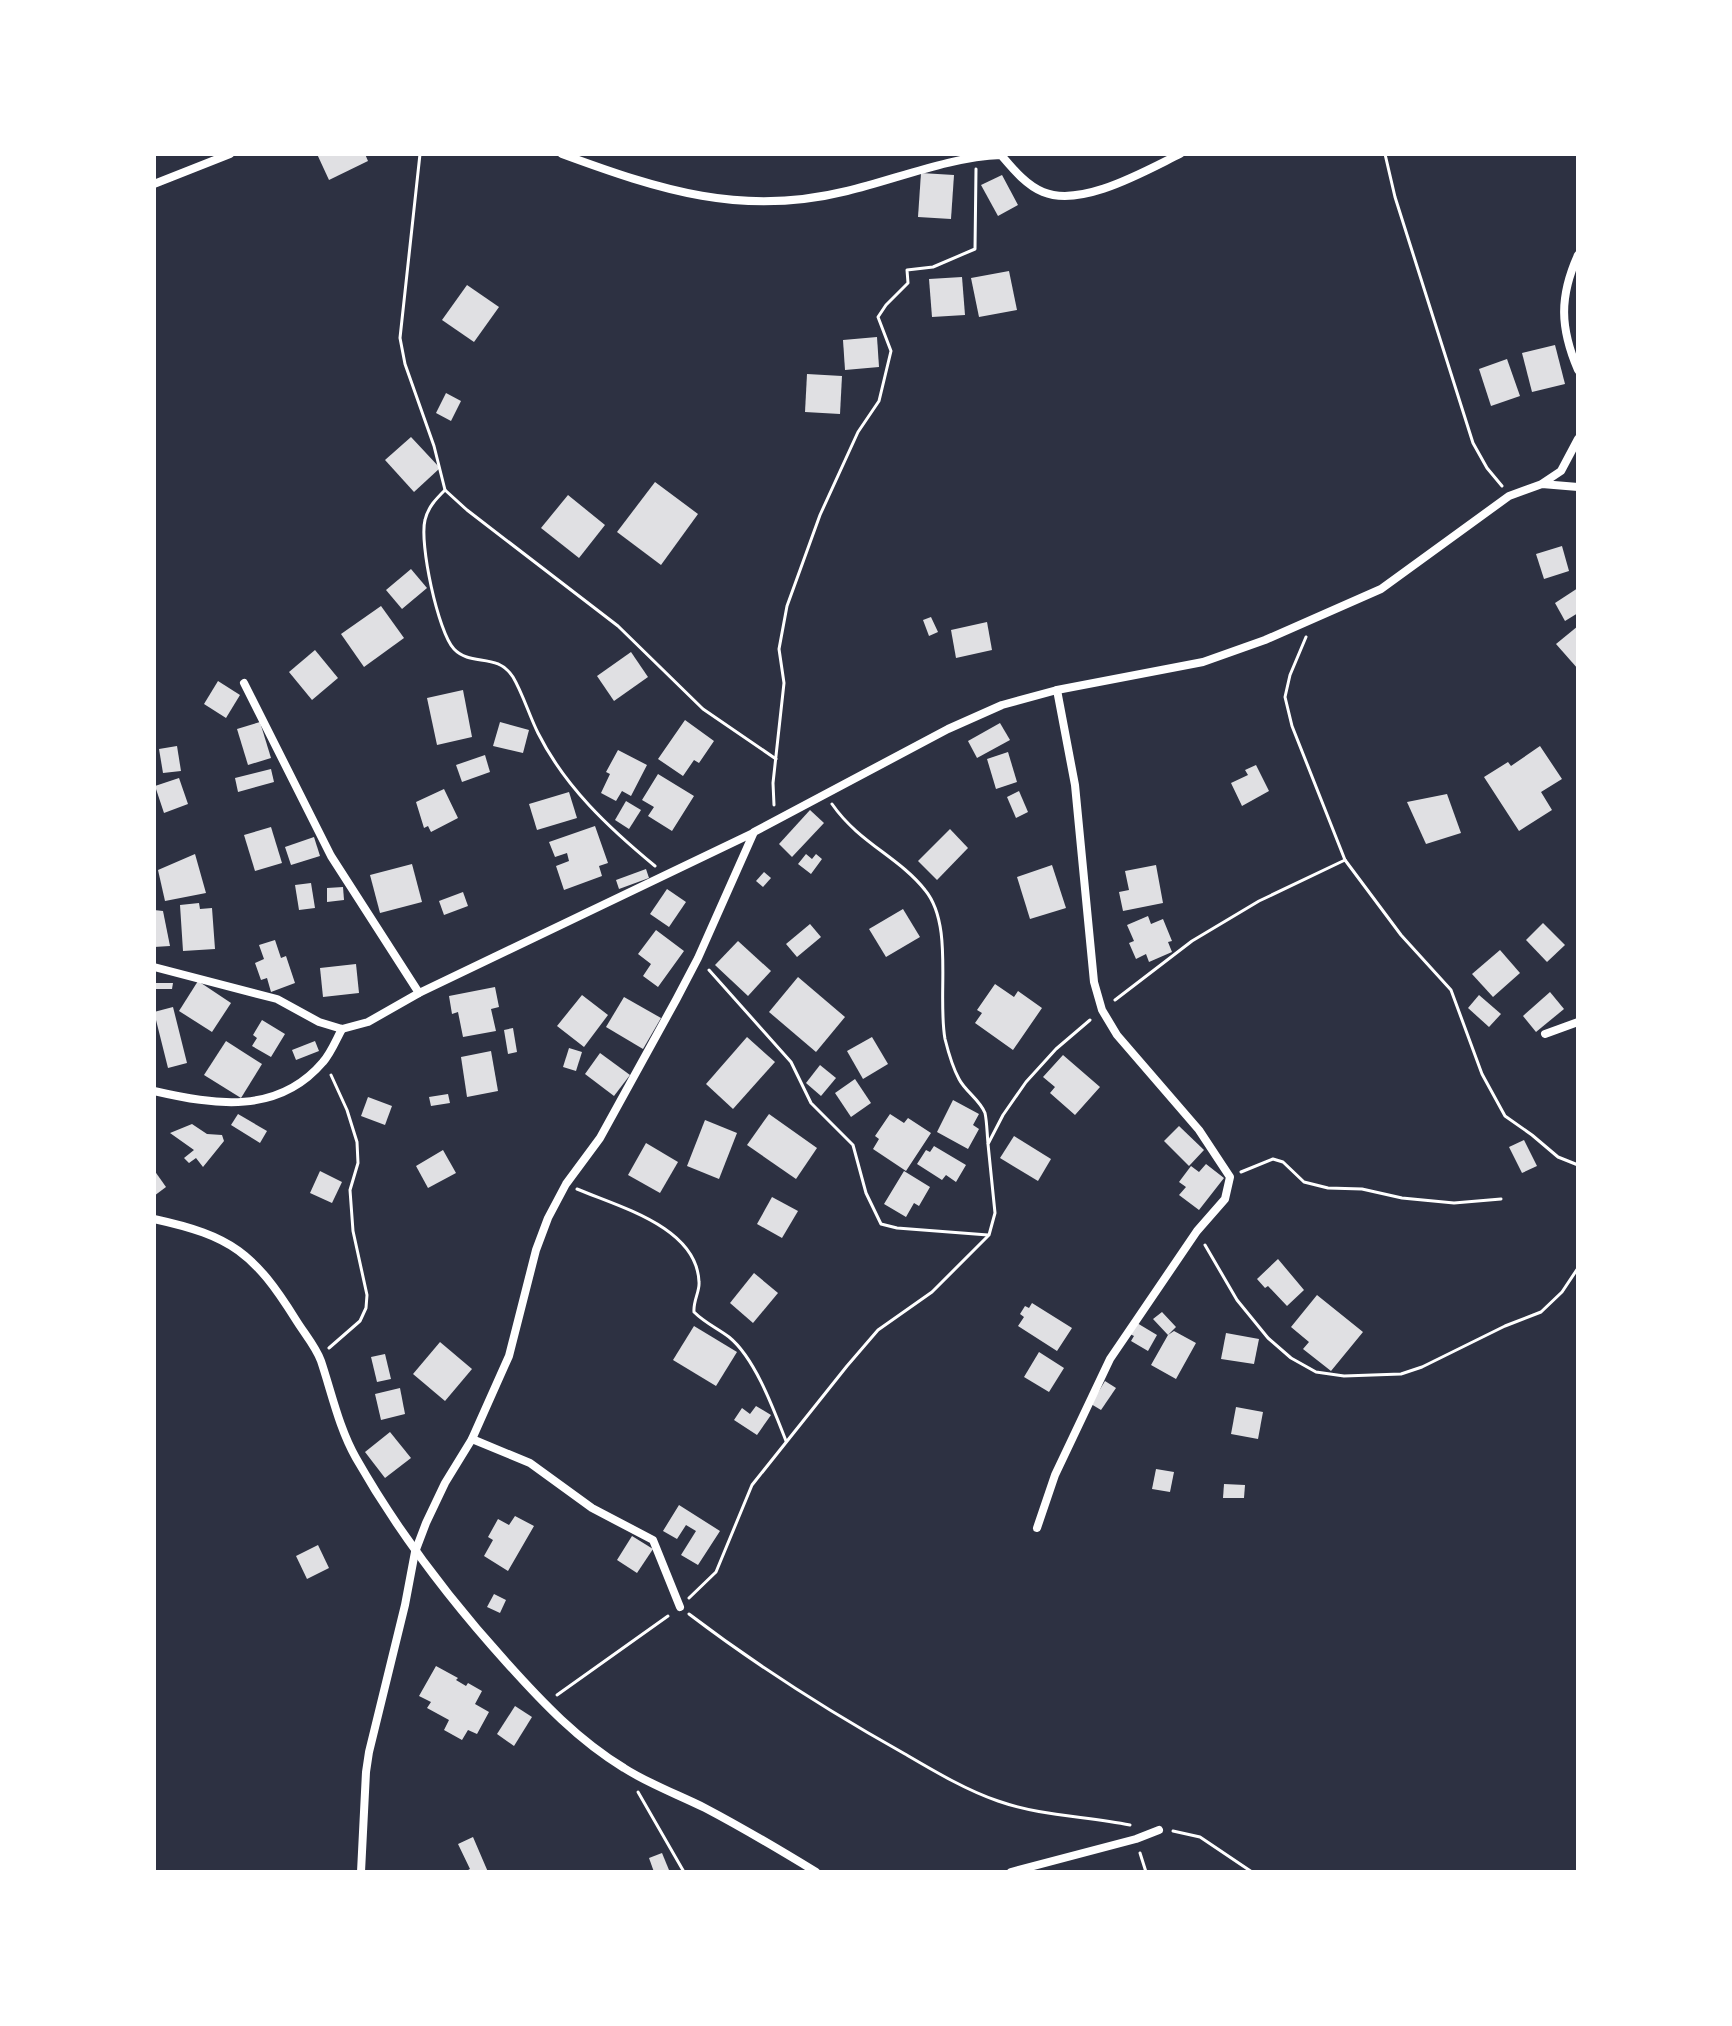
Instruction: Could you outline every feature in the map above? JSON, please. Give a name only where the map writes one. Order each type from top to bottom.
[{"type":"street","points":[[154,184],[230,154]]},
{"type":"street","points":[[562,154],[655,186],[709,198],[775,202],[843,192],[976,156],[1001,155],[1019,176],[1043,192],[1066,196],[1100,190],[1180,154]]},
{"type":"street","points":[[1578,255],[1563,299],[1564,327],[1578,370]]},
{"type":"street","points":[[154,967],[277,999],[319,1022],[342,1029],[368,1022],[419,993],[667,876],[1002,705],[1057,690],[1203,662],[1265,640],[1381,589],[1509,496],[1542,484],[1561,471],[1578,439]]},
{"type":"street","points":[[1542,484],[1578,487]]},
{"type":"street","points":[[244,683],[331,856],[419,993]]},
{"type":"street","points":[[1037,1528],[1055,1475],[1110,1359],[1197,1231],[1225,1199],[1230,1177],[1223,1162],[1199,1130],[1117,1035],[1102,1010],[1094,982],[1075,785],[1057,690]]},
{"type":"street","points":[[361,1872],[366,1772],[415,1552],[445,1483],[472,1439],[509,1356],[544,1229],[566,1184],[600,1138],[698,958],[754,832]]},
{"type":"street","points":[[1545,1034],[1578,1022]]},
{"type":"street","points":[[154,1091],[193,1100],[271,1099],[296,1087],[324,1061],[342,1029]]},
{"type":"street","points":[[154,1219],[189,1227],[225,1241],[268,1277],[320,1357],[341,1425],[354,1454],[415,1552],[478,1631],[545,1705],[583,1739],[625,1769],[705,1808],[816,1872]]},
{"type":"street","points":[[472,1439],[530,1463],[592,1508],[653,1540],[680,1607]]},
{"type":"street","points":[[1011,1872],[1159,1830]]},
{"type":"path","points":[[420,154],[400,338],[405,364],[434,446],[445,490],[618,626],[703,709],[776,759]]},
{"type":"path","points":[[1385,154],[1395,197],[1473,443],[1487,468],[1509,496]]},
{"type":"path","points":[[775,821],[773,783],[784,683],[779,649],[787,606],[820,515],[858,432],[879,401],[891,351],[878,317],[908,283],[907,270],[933,267],[975,249],[976,156]]},
{"type":"path","points":[[445,490],[430,505],[423,538],[437,611],[446,638],[465,657],[492,660],[507,671],[557,766],[617,835],[667,876]]},
{"type":"path","points":[[1313,619],[1290,675],[1285,697],[1292,726],[1345,860],[1401,935],[1451,990],[1482,1074],[1505,1116],[1558,1157],[1578,1165]]},
{"type":"path","points":[[545,1705],[680,1607],[716,1572],[752,1485],[786,1443],[878,1330],[932,1292],[989,1235],[995,1213],[984,1111],[958,1078],[945,1041],[941,1008],[940,918],[926,891],[843,820],[825,794]]},
{"type":"path","points":[[988,1144],[1026,1082],[1056,1049],[1102,1010],[1192,941],[1259,901],[1345,860]]},
{"type":"path","points":[[698,958],[791,1062],[811,1103],[853,1145],[866,1193],[881,1224],[989,1235]]},
{"type":"path","points":[[320,1357],[360,1321],[366,1308],[367,1295],[353,1231],[350,1190],[358,1163],[357,1142],[347,1110],[324,1061]]},
{"type":"path","points":[[1230,1177],[1273,1159],[1283,1162],[1304,1182],[1328,1188],[1362,1189],[1402,1198],[1454,1203],[1501,1199]]},
{"type":"path","points":[[566,1184],[661,1224],[679,1238],[700,1284],[695,1295],[694,1312],[705,1323],[730,1338],[746,1355],[776,1414],[786,1443]]},
{"type":"path","points":[[1197,1231],[1237,1300],[1268,1338],[1291,1358],[1316,1372],[1344,1376],[1401,1374],[1422,1367],[1541,1312],[1562,1292],[1578,1268]]},
{"type":"path","points":[[680,1607],[760,1668],[849,1723],[927,1767],[997,1801],[1059,1816],[1133,1825]]},
{"type":"path","points":[[638,1792],[684,1872]]},
{"type":"path","points":[[1159,1830],[1200,1837],[1252,1872]]},
{"type":"path","points":[[1136,1839],[1146,1872]]},
{"type":"building","points":[[317,154],[365,154],[368,161],[329,180]]},
{"type":"building","points":[[921,173],[954,175],[951,219],[918,217]]},
{"type":"building","points":[[1002,175],[1018,205],[998,216],[981,185]]},
{"type":"building","points":[[1009,271],[1017,310],[979,317],[971,278]]},
{"type":"building","points":[[962,277],[965,315],[932,317],[929,279]]},
{"type":"building","points":[[467,285],[499,307],[474,342],[442,320]]},
{"type":"building","points":[[877,337],[879,367],[845,370],[843,340]]},
{"type":"building","points":[[1555,345],[1565,384],[1532,392],[1522,353]]},
{"type":"building","points":[[1507,359],[1520,396],[1491,406],[1479,369]]},
{"type":"building","points":[[807,374],[842,376],[840,414],[805,412]]},
{"type":"building","points":[[446,393],[461,401],[451,421],[436,413]]},
{"type":"building","points":[[411,437],[440,468],[414,492],[385,460]]},
{"type":"building","points":[[655,482],[698,514],[661,565],[617,532]]},
{"type":"building","points":[[568,495],[605,525],[579,558],[541,528]]},
{"type":"building","points":[[1562,546],[1569,571],[1544,579],[1536,554]]},
{"type":"building","points":[[411,569],[427,588],[402,609],[386,590]]},
{"type":"building","points":[[1578,588],[1578,613],[1565,621],[1555,603]]},
{"type":"building","points":[[381,606],[404,638],[364,667],[341,634]]},
{"type":"building","points":[[931,617],[938,632],[929,636],[923,620]]},
{"type":"building","points":[[987,622],[992,650],[956,658],[951,630]]},
{"type":"building","points":[[1578,626],[1578,669],[1556,644]]},
{"type":"building","points":[[315,650],[338,678],[312,700],[289,672]]},
{"type":"building","points":[[631,652],[648,677],[614,701],[597,676]]},
{"type":"building","points":[[218,681],[240,695],[226,718],[204,704]]},
{"type":"building","points":[[463,690],[472,737],[437,745],[427,698]]},
{"type":"building","points":[[685,720],[714,741],[699,763],[694,760],[683,776],[658,759]]},
{"type":"building","points":[[260,722],[271,758],[248,765],[237,729]]},
{"type":"building","points":[[500,722],[529,730],[523,753],[493,746]]},
{"type":"building","points":[[1000,723],[1010,740],[977,758],[968,741]]},
{"type":"building","points":[[177,746],[181,771],[163,773],[159,749]]},
{"type":"building","points":[[1540,746],[1562,779],[1541,792],[1552,810],[1519,831],[1484,777],[1508,762],[1511,766]]},
{"type":"building","points":[[618,750],[647,765],[631,796],[622,791],[616,801],[601,793],[610,774],[606,772]]},
{"type":"building","points":[[1008,752],[1017,782],[996,789],[987,759]]},
{"type":"building","points":[[485,755],[490,772],[462,782],[456,765]]},
{"type":"building","points":[[1256,765],[1269,791],[1242,806],[1231,783],[1248,775],[1245,770]]},
{"type":"building","points":[[271,769],[274,782],[238,792],[235,778]]},
{"type":"building","points":[[658,774],[694,796],[672,831],[648,816],[654,807],[642,800]]},
{"type":"building","points":[[179,778],[188,804],[164,813],[155,786]]},
{"type":"building","points":[[444,789],[458,818],[431,832],[428,826],[424,828],[416,802]]},
{"type":"building","points":[[1019,791],[1028,812],[1016,818],[1007,797]]},
{"type":"building","points":[[569,792],[577,818],[537,830],[529,804]]},
{"type":"building","points":[[1447,794],[1461,833],[1426,844],[1407,802]]},
{"type":"building","points":[[626,801],[641,810],[629,829],[615,820]]},
{"type":"building","points":[[810,810],[824,823],[792,857],[779,844]]},
{"type":"building","points":[[595,826],[608,863],[599,866],[602,876],[564,890],[556,866],[569,861],[567,853],[555,857],[549,842]]},
{"type":"building","points":[[271,827],[282,863],[255,871],[244,835]]},
{"type":"building","points":[[950,829],[968,848],[937,880],[918,861]]},
{"type":"building","points":[[314,837],[320,856],[291,865],[285,847]]},
{"type":"building","points":[[195,854],[206,893],[165,901],[158,870]]},
{"type":"building","points":[[806,854],[812,859],[816,854],[822,859],[811,874],[798,864]]},
{"type":"building","points":[[412,864],[422,902],[380,913],[370,875]]},
{"type":"building","points":[[1052,865],[1066,908],[1030,919],[1017,877]]},
{"type":"building","points":[[1156,865],[1163,903],[1123,911],[1119,892],[1129,890],[1125,871]]},
{"type":"building","points":[[646,869],[649,878],[619,889],[616,880]]},
{"type":"building","points":[[764,872],[771,878],[763,887],[756,881]]},
{"type":"building","points":[[311,883],[315,908],[299,910],[295,885]]},
{"type":"building","points":[[343,887],[344,900],[327,902],[327,888]]},
{"type":"building","points":[[667,889],[686,902],[669,927],[650,914]]},
{"type":"building","points":[[463,892],[468,906],[444,915],[439,901]]},
{"type":"building","points":[[199,903],[200,909],[212,908],[215,949],[183,951],[180,905]]},
{"type":"building","points":[[903,909],[920,937],[886,957],[869,929]]},
{"type":"building","points":[[154,910],[163,911],[170,946],[154,947]]},
{"type":"building","points":[[1148,916],[1151,924],[1163,919],[1172,941],[1168,942],[1172,952],[1149,962],[1146,954],[1136,959],[1129,943],[1134,941],[1127,925]]},
{"type":"building","points":[[1543,923],[1565,945],[1547,962],[1526,940]]},
{"type":"building","points":[[810,924],[821,937],[797,957],[786,944]]},
{"type":"building","points":[[656,930],[684,951],[658,987],[643,976],[651,964],[638,954]]},
{"type":"building","points":[[275,940],[281,958],[286,956],[295,983],[271,992],[267,978],[261,980],[255,963],[264,959],[259,945]]},
{"type":"building","points":[[738,941],[771,971],[748,996],[715,965]]},
{"type":"building","points":[[1500,950],[1520,973],[1493,997],[1472,974]]},
{"type":"building","points":[[356,964],[359,993],[323,997],[320,968]]},
{"type":"building","points":[[798,977],[845,1017],[816,1052],[769,1012]]},
{"type":"building","points":[[198,981],[231,1003],[212,1032],[179,1011]]},
{"type":"building","points":[[154,983],[173,983],[172,989],[154,989]]},
{"type":"building","points":[[995,984],[1014,997],[1018,991],[1042,1008],[1013,1050],[975,1023],[982,1013],[977,1010]]},
{"type":"building","points":[[495,987],[499,1007],[491,1009],[496,1031],[463,1037],[458,1012],[452,1014],[449,996]]},
{"type":"building","points":[[1550,992],[1564,1009],[1536,1032],[1523,1016]]},
{"type":"building","points":[[582,995],[608,1015],[584,1047],[557,1026]]},
{"type":"building","points":[[1479,995],[1501,1014],[1489,1027],[1468,1008]]},
{"type":"building","points":[[624,997],[661,1018],[643,1049],[606,1027]]},
{"type":"building","points":[[173,1007],[187,1063],[168,1068],[154,1012]]},
{"type":"building","points":[[262,1020],[285,1034],[271,1057],[252,1046],[257,1038],[253,1035]]},
{"type":"building","points":[[513,1028],[517,1052],[508,1054],[504,1030]]},
{"type":"building","points":[[747,1037],[775,1062],[733,1109],[706,1084]]},
{"type":"building","points":[[872,1037],[888,1064],[863,1079],[847,1051]]},
{"type":"building","points":[[226,1041],[262,1064],[241,1098],[204,1075]]},
{"type":"building","points":[[315,1041],[319,1051],[296,1060],[292,1050]]},
{"type":"building","points":[[569,1048],[582,1052],[576,1071],[563,1067]]},
{"type":"building","points":[[491,1051],[498,1091],[467,1097],[461,1057]]},
{"type":"building","points":[[600,1053],[630,1075],[614,1096],[585,1074]]},
{"type":"building","points":[[1063,1055],[1100,1087],[1075,1115],[1050,1093],[1055,1087],[1043,1077]]},
{"type":"building","points":[[820,1065],[836,1078],[821,1096],[806,1083]]},
{"type":"building","points":[[855,1079],[871,1103],[851,1117],[835,1093]]},
{"type":"building","points":[[448,1094],[450,1103],[431,1106],[429,1097]]},
{"type":"building","points":[[368,1097],[392,1106],[385,1125],[361,1116]]},
{"type":"building","points":[[953,1100],[979,1114],[973,1125],[979,1129],[968,1149],[937,1132]]},
{"type":"building","points":[[238,1114],[267,1131],[260,1143],[231,1125]]},
{"type":"building","points":[[769,1114],[817,1148],[796,1179],[747,1145]]},
{"type":"building","points":[[890,1114],[904,1123],[908,1118],[931,1133],[906,1171],[873,1149],[879,1139],[875,1136]]},
{"type":"building","points":[[705,1120],[737,1133],[719,1179],[687,1166]]},
{"type":"building","points":[[192,1124],[207,1134],[222,1135],[224,1141],[203,1167],[196,1158],[189,1163],[184,1158],[194,1150],[170,1133]]},
{"type":"building","points":[[1179,1126],[1204,1150],[1189,1166],[1164,1141]]},
{"type":"building","points":[[1014,1136],[1051,1159],[1038,1181],[1000,1158]]},
{"type":"building","points":[[1524,1140],[1537,1166],[1522,1173],[1509,1147]]},
{"type":"building","points":[[646,1143],[678,1162],[660,1193],[628,1175]]},
{"type":"building","points":[[934,1146],[966,1165],[956,1182],[946,1175],[942,1180],[917,1164],[926,1150],[930,1152]]},
{"type":"building","points":[[443,1150],[456,1173],[428,1188],[416,1166]]},
{"type":"building","points":[[1206,1164],[1224,1178],[1199,1210],[1179,1195],[1186,1187],[1179,1182],[1191,1166],[1199,1172]]},
{"type":"building","points":[[154,1170],[166,1187],[154,1196]]},
{"type":"building","points":[[320,1171],[342,1182],[332,1203],[310,1193]]},
{"type":"building","points":[[904,1171],[930,1187],[919,1206],[914,1203],[906,1217],[884,1204]]},
{"type":"building","points":[[772,1197],[798,1211],[782,1238],[757,1224]]},
{"type":"building","points":[[1278,1259],[1304,1290],[1287,1306],[1257,1279]]},
{"type":"building","points":[[754,1273],[778,1293],[753,1323],[730,1303]]},
{"type":"building","points":[[1317,1295],[1363,1332],[1331,1371],[1303,1349],[1309,1342],[1291,1327]]},
{"type":"building","points":[[1032,1303],[1072,1328],[1057,1351],[1018,1326],[1024,1317],[1020,1314],[1025,1306],[1029,1308]]},
{"type":"building","points":[[1162,1312],[1176,1327],[1168,1335],[1153,1319]]},
{"type":"building","points":[[1137,1323],[1157,1335],[1148,1351],[1131,1341],[1134,1336],[1130,1334]]},
{"type":"building","points":[[694,1326],[737,1352],[716,1386],[673,1360]]},
{"type":"building","points":[[1174,1331],[1196,1343],[1176,1379],[1151,1365],[1168,1335]]},
{"type":"building","points":[[1226,1333],[1259,1339],[1254,1364],[1221,1359]]},
{"type":"building","points":[[440,1342],[472,1369],[445,1401],[413,1374]]},
{"type":"building","points":[[1039,1352],[1064,1368],[1049,1392],[1024,1377]]},
{"type":"building","points":[[385,1354],[391,1379],[377,1382],[371,1357]]},
{"type":"building","points":[[1105,1381],[1116,1388],[1101,1410],[1091,1404]]},
{"type":"building","points":[[400,1388],[405,1414],[381,1420],[375,1394]]},
{"type":"building","points":[[756,1406],[771,1415],[757,1435],[734,1420],[742,1408],[750,1414]]},
{"type":"building","points":[[1236,1407],[1263,1412],[1258,1439],[1231,1434]]},
{"type":"building","points":[[390,1432],[411,1458],[385,1478],[365,1452]]},
{"type":"building","points":[[1156,1469],[1174,1472],[1170,1492],[1152,1489]]},
{"type":"building","points":[[1224,1484],[1245,1485],[1244,1498],[1223,1498]]},
{"type":"building","points":[[679,1505],[720,1531],[698,1565],[681,1555],[696,1531],[686,1525],[677,1539],[663,1531]]},
{"type":"building","points":[[515,1516],[534,1526],[508,1571],[484,1556],[493,1540],[488,1537],[498,1519],[509,1525]]},
{"type":"building","points":[[632,1536],[653,1549],[637,1573],[617,1560]]},
{"type":"building","points":[[318,1545],[329,1568],[307,1579],[296,1556]]},
{"type":"building","points":[[494,1594],[506,1600],[500,1613],[487,1607]]},
{"type":"building","points":[[436,1666],[466,1686],[468,1683],[482,1691],[475,1704],[489,1712],[477,1734],[468,1730],[462,1740],[444,1730],[449,1720],[427,1708],[431,1702],[419,1696]]},
{"type":"building","points":[[515,1706],[532,1717],[514,1746],[497,1734]]},
{"type":"building","points":[[473,1837],[488,1872],[464,1872],[470,1869],[458,1844]]},
{"type":"building","points":[[662,1853],[669,1870],[654,1872],[649,1858]]}]
